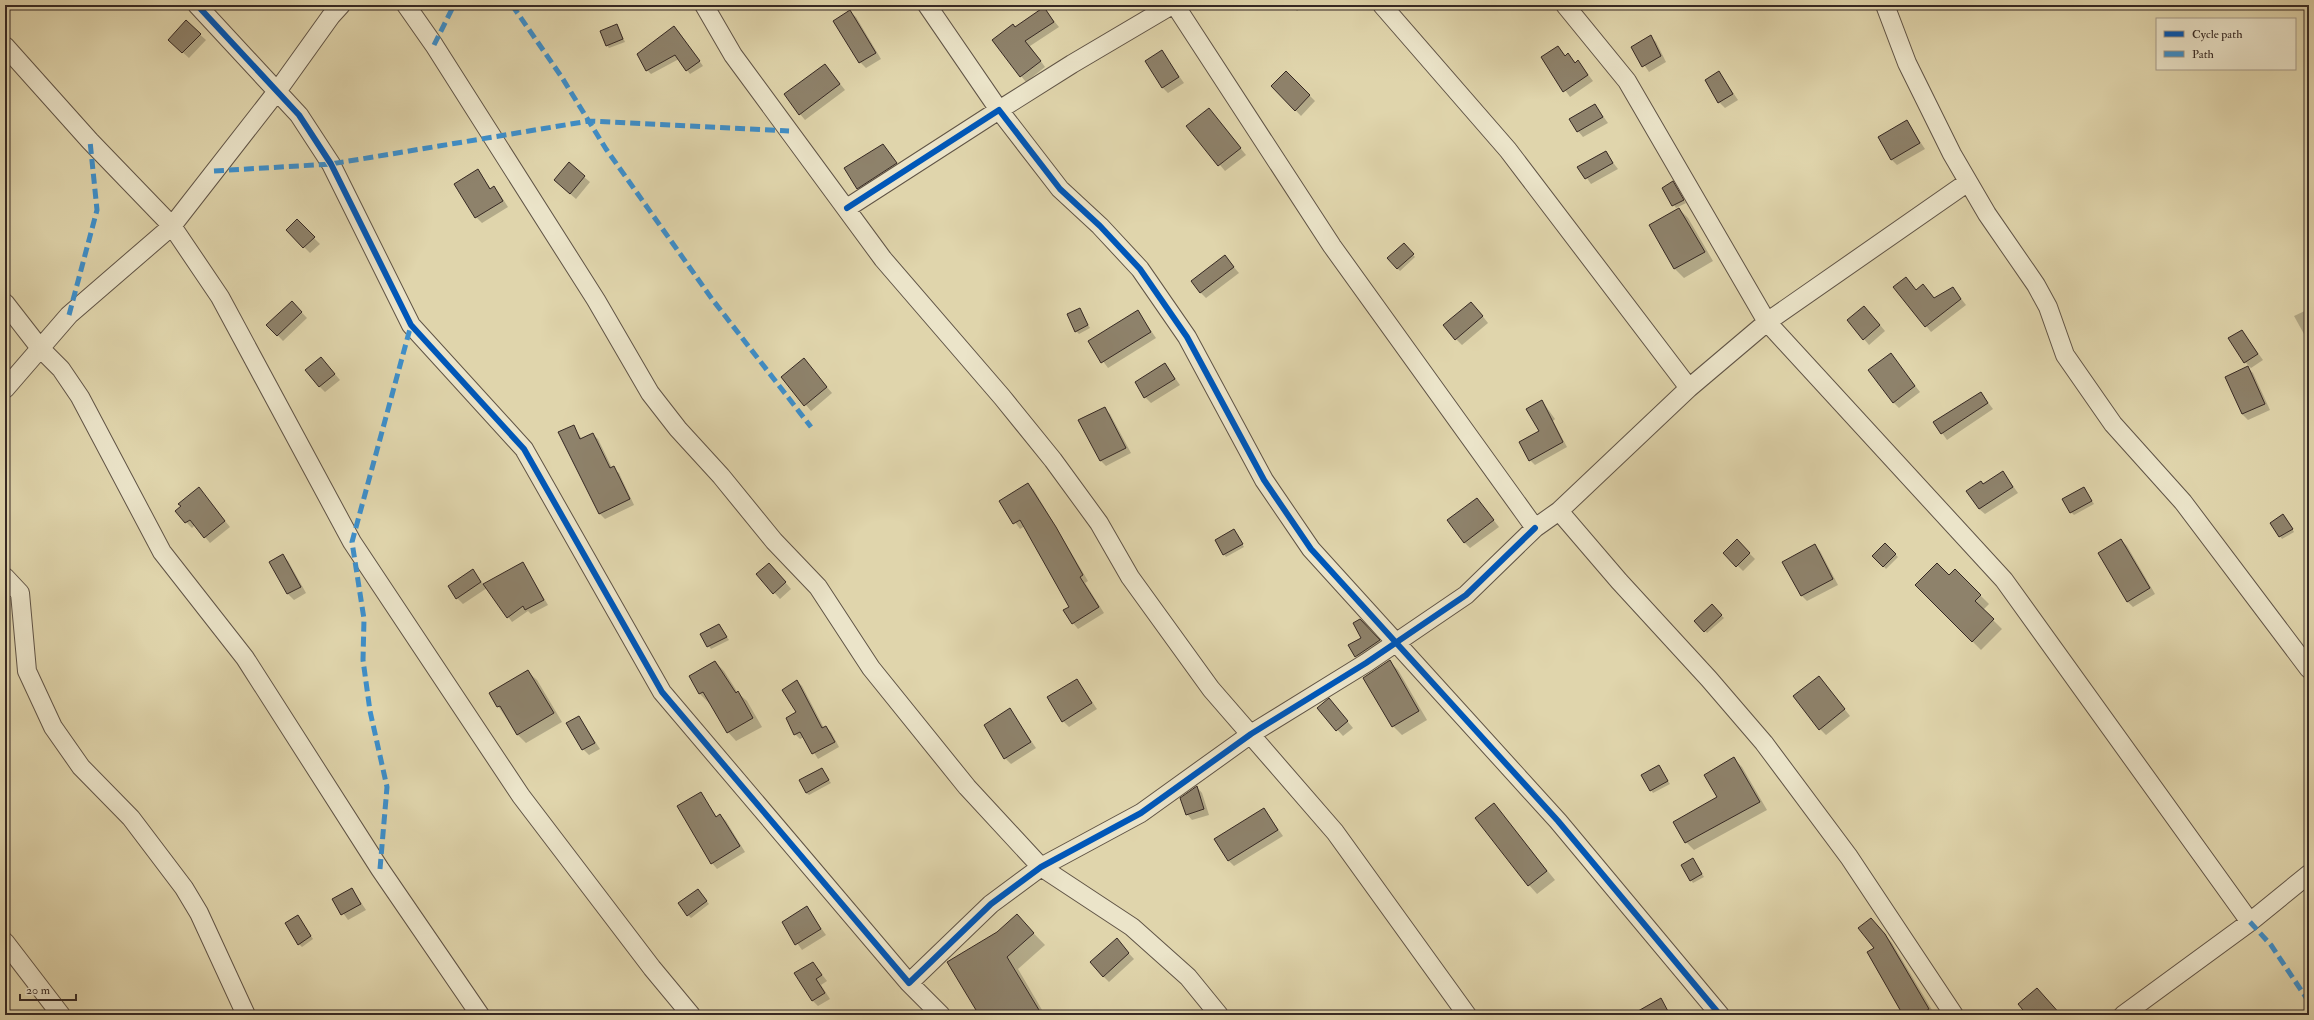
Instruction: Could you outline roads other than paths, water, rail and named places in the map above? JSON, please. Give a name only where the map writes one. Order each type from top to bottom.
[{"type":"street","points":[[197,5],[300,115],[331,164],[411,325],[524,450],[662,692],[909,983],[941,1015]]},
{"type":"street","points":[[5,389],[69,316],[172,226],[278,90],[331,16],[341,5]]},
{"type":"street","points":[[406,5],[438,52],[588,287],[650,393],[678,429],[721,476],[774,541],[818,586],[871,668],[967,788],[1042,867],[1132,927],[1188,977],[1219,1015]]},
{"type":"street","points":[[704,5],[733,55],[847,208],[883,259],[1002,397],[1053,460],[1099,523],[1130,576],[1207,683],[1335,832],[1467,1015]]},
{"type":"street","points":[[927,5],[999,110],[1060,189],[1100,226],[1140,269],[1187,337],[1264,480],[1311,549],[1558,821],[1720,1015]]},
{"type":"street","points":[[847,208],[1072,64],[1174,5],[1332,246],[1535,528]]},
{"type":"street","points":[[1382,5],[1508,150],[1689,388]]},
{"type":"street","points":[[1565,5],[1627,81],[1767,322],[2004,580],[2250,922]]},
{"type":"street","points":[[1885,5],[1907,63],[1952,154],[1996,227],[2036,285],[2048,306],[2065,355],[2088,391],[2113,424],[2183,502],[2309,668]]},
{"type":"street","points":[[5,46],[90,141],[172,226],[220,297],[352,542],[521,796],[652,968],[691,1015]]},
{"type":"street","points":[[909,983],[991,904],[1042,867],[1141,813],[1251,734],[1397,642],[1466,595],[1535,528],[1559,511],[1689,388],[1767,322],[1968,182]]},
{"type":"street","points":[[5,303],[40,348],[61,369],[80,397],[162,552],[245,658],[380,869],[480,1015]]},
{"type":"street","points":[[1559,511],[1619,581],[1709,679],[1764,743],[1849,857],[1954,1015]]},
{"type":"street","points":[[5,578],[20,593],[27,671],[53,727],[81,767],[131,818],[184,888],[199,913],[246,1015]]},
{"type":"street","points":[[2124,1015],[2250,922],[2309,874]]},
{"type":"street","points":[[5,942],[61,1015]]}]
